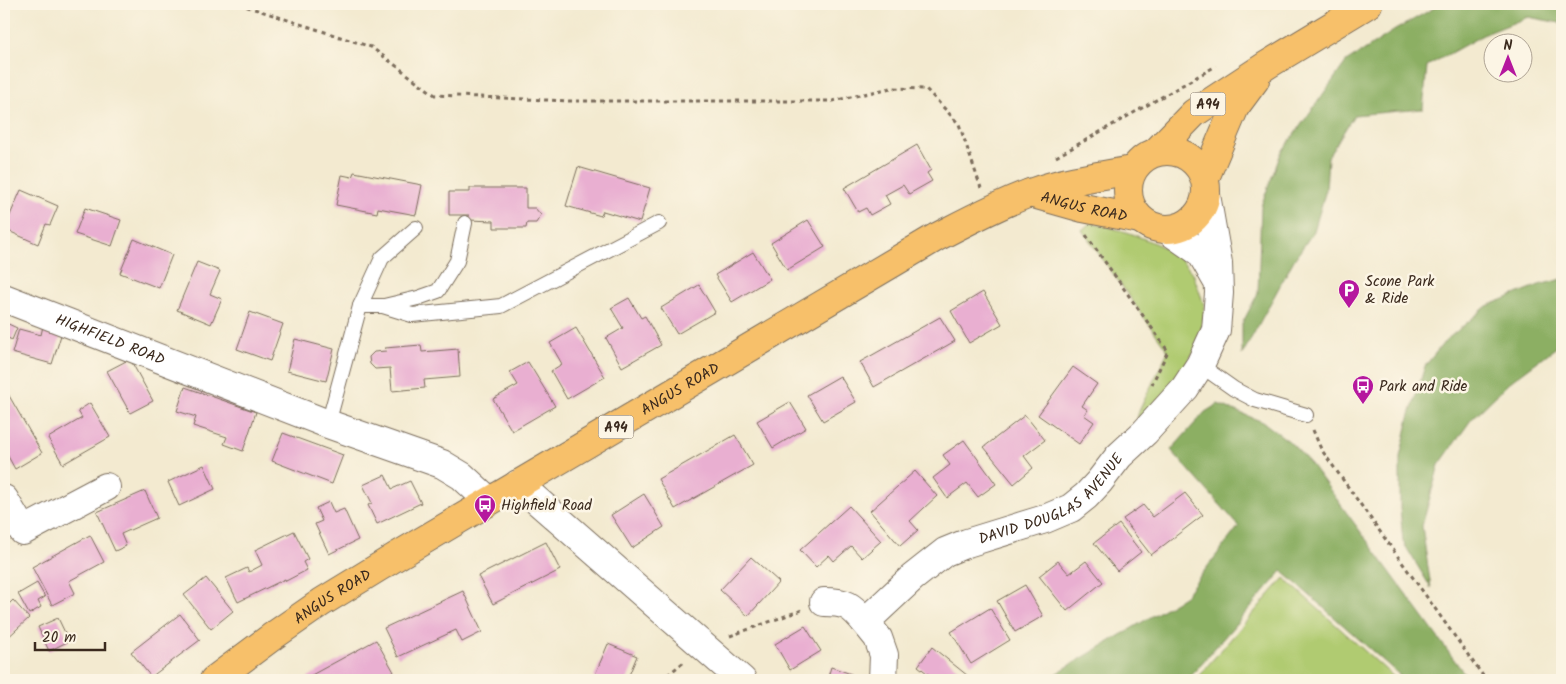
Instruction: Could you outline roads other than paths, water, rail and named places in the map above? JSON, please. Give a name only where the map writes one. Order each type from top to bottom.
[{"type":"main road","name":"A94","points":[[1132,170],[1147,155],[1157,151],[1194,113],[1267,65],[1368,4]]},
{"type":"main road","name":"A94","points":[[1168,230],[1179,228],[1189,223],[1197,216],[1203,206],[1205,187],[1234,106],[1267,65]]},
{"type":"main road","points":[[1157,151],[1169,150],[1181,153],[1191,159],[1200,168],[1205,187]]},
{"type":"main road","points":[[1132,170],[1128,182],[1127,196],[1132,208],[1140,219],[1148,225],[1168,230]]},
{"type":"main road","name":"ANGUS ROAD","points":[[214,680],[322,602],[935,238],[988,211],[1030,193],[1070,182],[1132,170]]},
{"type":"main road","name":"ANGUS ROAD","points":[[1030,193],[1084,208],[1140,219]]},
{"type":"street","name":"DAVID DOUGLAS AVENUE","points":[[865,622],[912,578],[945,552],[967,543],[1045,519],[1071,508],[1086,496],[1119,456],[1146,432],[1186,388],[1200,365],[1216,330],[1218,263],[1205,187]]},
{"type":"street","points":[[1168,230],[1200,252],[1218,283]]},
{"type":"street","name":"HIGHFIELD ROAD","points":[[4,298],[328,424],[442,464],[462,476],[489,502]]},
{"type":"street","points":[[518,484],[742,680]]},
{"type":"street","points":[[4,499],[23,531],[106,487]]},
{"type":"street","points":[[824,602],[839,602],[854,608],[878,638],[884,655],[883,680]]},
{"type":"lane","points":[[360,306],[383,306],[438,291],[458,261],[465,223]]},
{"type":"lane","points":[[383,306],[412,316],[501,306],[659,223]]},
{"type":"lane","points":[[328,424],[360,306],[382,258],[416,228]]},
{"type":"lane","points":[[1200,365],[1234,389],[1255,400],[1306,415]]},
{"type":"place","name":"Scone Park & Ride","points":[[1349,309]]},
{"type":"place","name":"Park and Ride","points":[[1363,405]]},
{"type":"place","name":"Highfield Road","points":[[485,524]]}]
